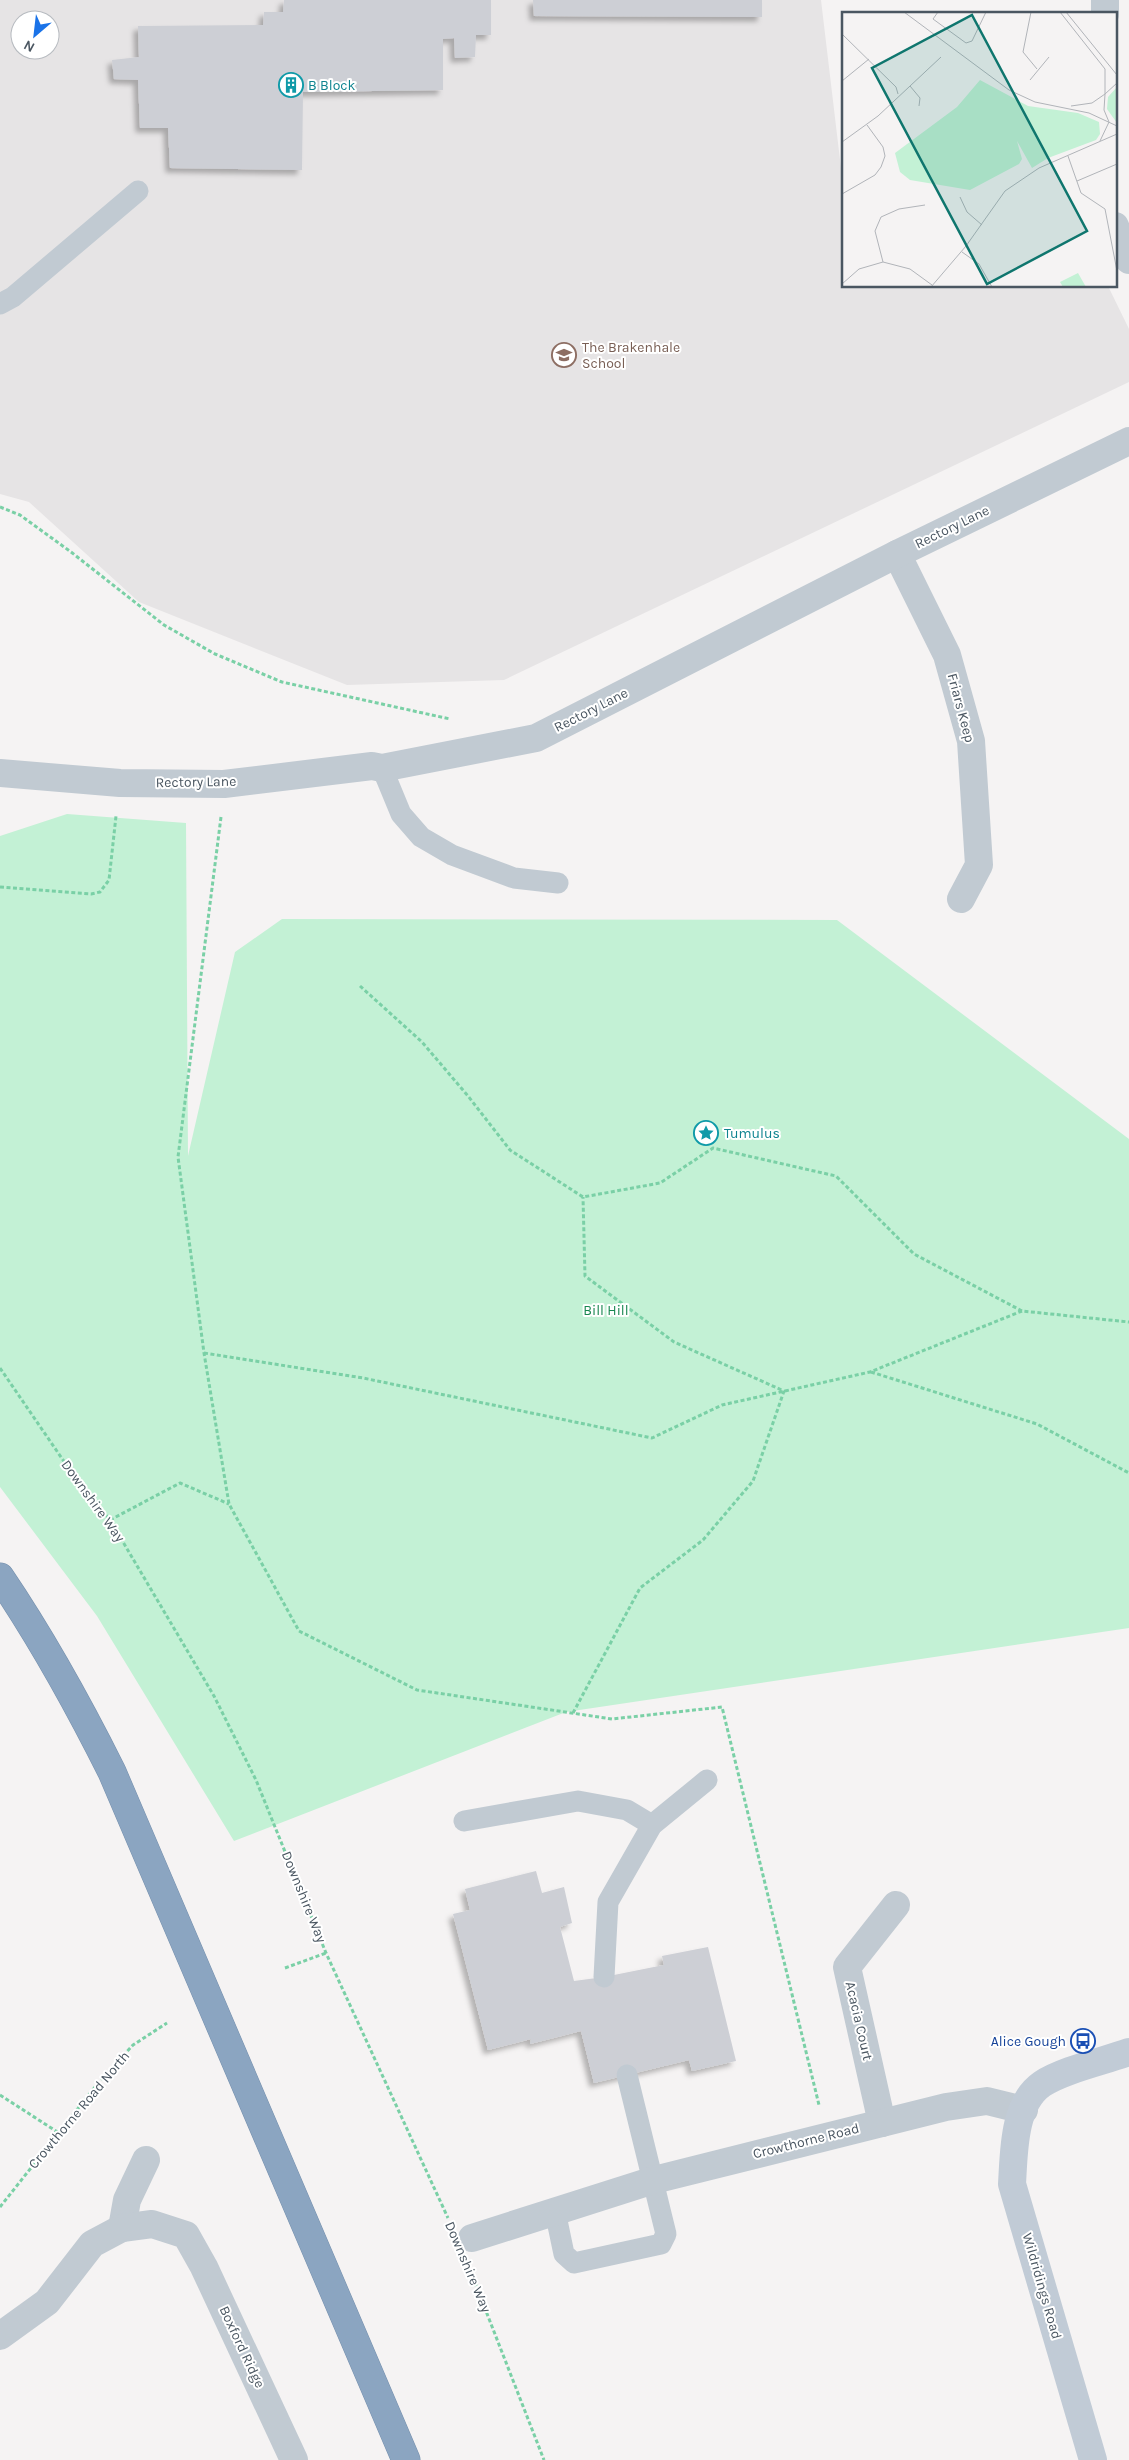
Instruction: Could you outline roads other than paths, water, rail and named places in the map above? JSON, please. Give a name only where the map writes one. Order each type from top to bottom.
[{"type":"highway","points":[[0,1577],[28,1618],[79,1706],[112,1772],[406,2460]]},
{"type":"street","points":[[1116,228],[1129,260]]},
{"type":"street","name":"Rectory Lane","points":[[0,773],[120,783],[224,784],[372,766],[382,768],[536,738],[897,554],[1129,441]]},
{"type":"street","name":"Friars Keep","points":[[897,554],[947,655],[971,741],[979,865],[961,899]]},
{"type":"street","name":"Acacia Court","points":[[882,2123],[847,1967],[896,1905]]},
{"type":"street","points":[[1024,2110],[1031,2095],[1042,2084],[1129,2052]]},
{"type":"street","name":"Crowthorne Road","points":[[463,2241],[654,2180],[827,2135],[946,2107],[987,2101],[1024,2110]]},
{"type":"street","name":"Wildridings Road","points":[[1024,2110],[1016,2139],[1012,2184],[1093,2460]]},
{"type":"street","points":[[0,2336],[46,2302],[92,2244],[122,2228],[127,2200],[146,2160]]},
{"type":"street","name":"Boxford Ridge","points":[[122,2228],[152,2224],[186,2235],[204,2266],[294,2460]]},
{"type":"lane","points":[[0,304],[13,297],[138,191]]},
{"type":"lane","points":[[382,768],[401,814],[421,836],[452,856],[514,878],[558,883]]},
{"type":"lane","points":[[604,1977],[608,1902],[652,1825],[707,1780]]},
{"type":"lane","points":[[464,1821],[578,1801],[627,1810],[652,1825]]},
{"type":"lane","points":[[555,2211],[564,2254],[574,2263],[661,2244],[666,2234],[627,2075]]},
{"type":"place","name":"B Block","points":[[291,85]]},
{"type":"place","name":"The Brakenhale School","points":[[564,355]]},
{"type":"place","name":"Tumulus","points":[[706,1133]]},
{"type":"place","name":"Alice Gough","points":[[1083,2041]]},
{"type":"park label","name":"Bill Hill","points":[[606,1310]]}]
